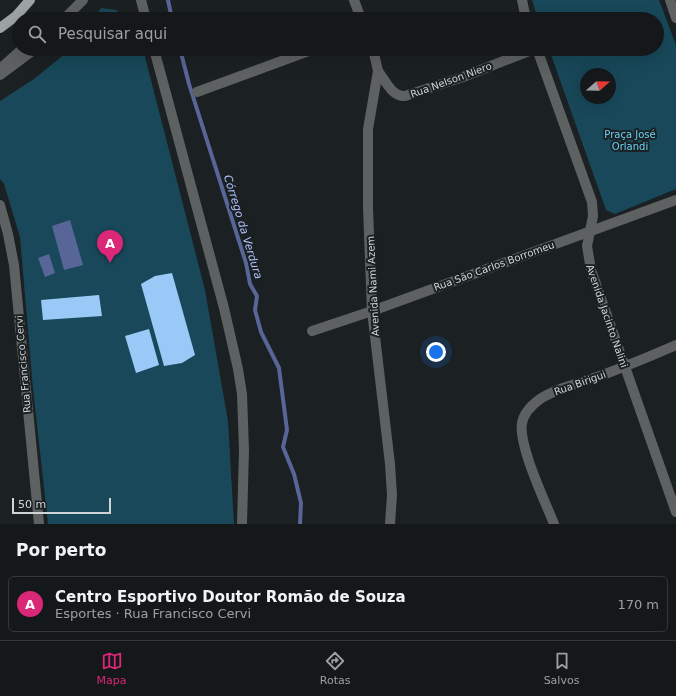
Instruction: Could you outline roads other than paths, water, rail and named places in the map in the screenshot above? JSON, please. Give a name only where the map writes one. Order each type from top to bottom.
[{"type":"main road","points":[[17,12],[30,0]]},
{"type":"main road","points":[[0,28],[12,17]]},
{"type":"street","points":[[70,12],[82,0]]},
{"type":"street","points":[[141,0],[144,12]]},
{"type":"street","points":[[354,0],[358,12]]},
{"type":"street","points":[[522,0],[525,12]]},
{"type":"street","points":[[670,0],[676,18]]},
{"type":"street","points":[[0,69],[14,56]]},
{"type":"street","points":[[0,75],[26,56]]},
{"type":"street","points":[[156,56],[222,300],[238,369],[242,394],[244,450],[242,524]]},
{"type":"street","points":[[197,92],[295,56]]},
{"type":"street","name":"Avenida Nami Azem","points":[[375,56],[378,70],[368,129],[368,208],[372,311],[390,464],[392,495],[390,524]]},
{"type":"street","name":"Rua Nelson Niero","points":[[378,70],[397,96],[405,96],[449,82],[516,56]]},
{"type":"street","name":"Avenida Jacinto Nalini","points":[[540,56],[592,202],[591,230],[587,246],[587,256],[624,367],[676,512]]},
{"type":"street","name":"Rua São Carlos Borromeu","points":[[312,331],[372,311],[591,230],[676,201]]},
{"type":"street","name":"Rua Francisco Cervi","points":[[0,204],[14,265],[38,524]]},
{"type":"street","name":"Rua Birigui","points":[[554,524],[528,455],[522,433],[524,415],[541,399],[556,392],[624,367],[676,345]]},
{"type":"water","points":[[70,220],[83,265],[64,270],[52,226]]},
{"type":"water","points":[[49,254],[55,273],[45,277],[38,258]]},
{"type":"waterway","name":"Córrego da Verdura","points":[[168,0],[171,12]]},
{"type":"waterway","name":"Córrego da Verdura","points":[[182,56],[189,84],[246,263],[250,284],[257,296],[255,310],[261,332],[279,368],[287,430],[283,447],[294,474],[301,503],[300,524]]},
{"type":"place","name":"Centro Esportivo Doutor Romão de Souza","points":[[110,263]]},
{"type":"park label","name":"Praça José Orlandi","points":[[630,140]]}]
